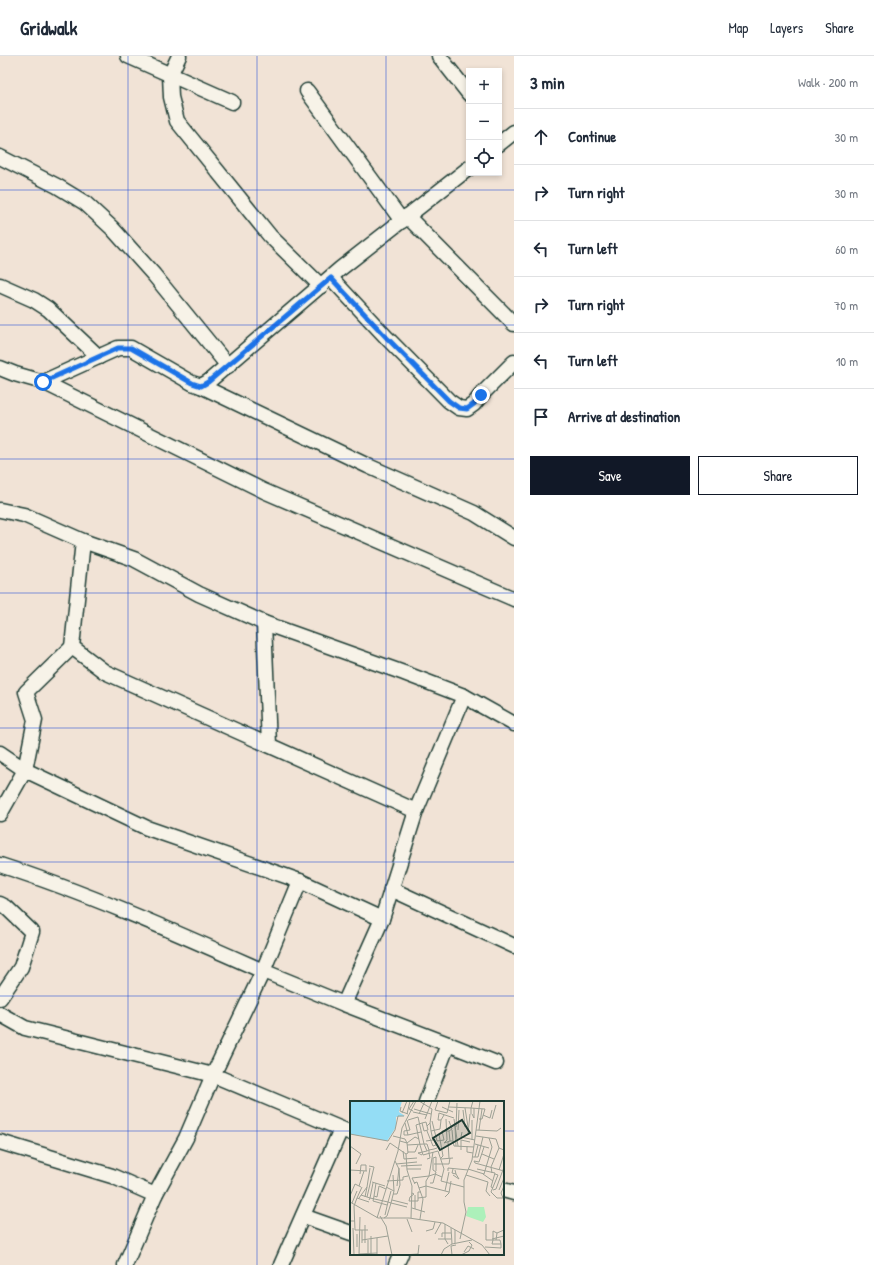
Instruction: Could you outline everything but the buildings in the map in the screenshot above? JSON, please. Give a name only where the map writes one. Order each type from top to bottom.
[{"type":"street","points":[[128,56],[232,102]]},
{"type":"street","points":[[178,56],[170,75],[171,97],[177,121],[270,236],[326,282],[387,338],[449,401],[459,408],[467,409],[474,404],[514,362]]},
{"type":"street","points":[[439,56],[466,90]]},
{"type":"street","points":[[307,91],[405,219],[514,324]]},
{"type":"street","points":[[0,157],[57,186],[79,200],[112,228],[154,275],[228,366]]},
{"type":"street","points":[[201,386],[228,366],[326,282],[466,170]]},
{"type":"street","points":[[0,285],[34,300],[48,309],[99,357]]},
{"type":"street","points":[[43,382],[118,348],[131,348],[192,383],[368,466],[474,513],[514,538]]},
{"type":"street","points":[[0,368],[43,382],[264,491],[514,599]]},
{"type":"street","points":[[0,510],[24,515],[83,541],[134,559],[199,594],[264,623],[361,657],[464,696],[514,724]]},
{"type":"street","points":[[0,814],[25,770],[35,720],[26,692],[72,647],[83,541]]},
{"type":"street","points":[[264,623],[269,745]]},
{"type":"street","points":[[72,647],[105,672],[416,811]]},
{"type":"street","points":[[344,1004],[382,919],[416,811],[464,696]]},
{"type":"street","points":[[0,753],[25,770],[147,828],[300,882],[382,919]]},
{"type":"street","points":[[0,865],[66,888],[344,1004],[496,1063]]},
{"type":"street","points":[[125,1265],[155,1195],[186,1138],[213,1075],[263,971],[300,882]]},
{"type":"street","points":[[391,889],[514,946]]},
{"type":"street","points":[[0,904],[6,907],[32,932],[21,967],[0,998]]},
{"type":"street","points":[[0,1014],[25,1028],[213,1075],[346,1131],[303,1216],[281,1265]]},
{"type":"street","points":[[426,1101],[448,1044]]},
{"type":"street","points":[[0,1142],[112,1176],[155,1195]]},
{"type":"street","points":[[504,1190],[514,1193]]},
{"type":"street","points":[[303,1216],[350,1232]]},
{"type":"street","points":[[396,1265],[401,1255]]},
{"type":"route","points":[[43,382],[118,348],[131,348],[192,383],[201,386],[208,382],[331,278],[449,401],[459,408],[467,409],[474,404],[481,395]]}]
